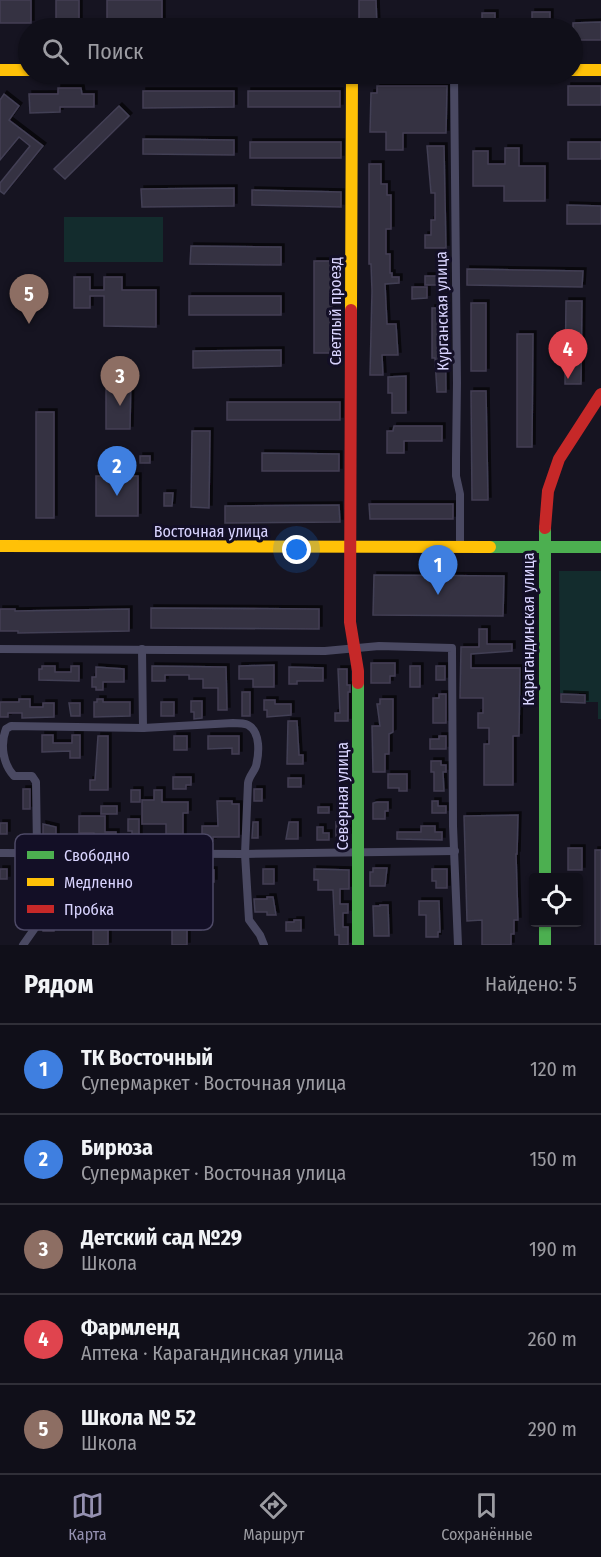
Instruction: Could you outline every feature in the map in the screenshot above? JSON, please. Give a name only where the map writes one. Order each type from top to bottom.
[{"type":"main road","points":[[0,70],[18,70]]},
{"type":"main road","points":[[583,70],[601,70]]},
{"type":"main road","name":"Светлый проезд","points":[[352,84],[350,622],[354,648]]},
{"type":"main road","name":"Карагандинская улица","points":[[545,873],[544,547],[548,491],[559,459],[601,394]]},
{"type":"main road","name":"Восточная улица","points":[[0,546],[350,548],[601,546]]},
{"type":"main road","name":"Северная улица","points":[[354,648],[358,670],[358,945]]},
{"type":"main road","points":[[545,927],[545,945]]},
{"type":"street","name":"Курганская улица","points":[[454,84],[456,476],[460,494],[460,548]]},
{"type":"street","points":[[0,649],[325,651],[390,646],[452,648],[458,945]]},
{"type":"street","points":[[142,649],[143,728]]},
{"type":"street","points":[[36,834],[36,782],[32,776],[14,776],[7,768],[4,756],[3,736],[6,729],[11,726],[143,728],[233,723],[247,725],[253,730],[257,739],[258,754],[255,769],[249,776],[248,783],[245,854],[249,920],[264,945]]},
{"type":"street","points":[[213,854],[455,851]]},
{"type":"street","points":[[23,945],[32,930]]},
{"type":"green space","points":[[64,217],[163,217],[163,262],[64,262]]},
{"type":"green space","points":[[559,571],[601,571],[601,719],[598,719],[598,702],[586,702],[586,693],[560,693]]},
{"type":"building","points":[[0,0],[31,0],[31,18],[18,18],[18,23],[0,23]]},
{"type":"building","points":[[56,0],[79,0],[79,18],[56,18]]},
{"type":"building","points":[[107,0],[162,0],[162,18],[107,18]]},
{"type":"building","points":[[359,0],[376,0],[377,18],[359,18]]},
{"type":"building","points":[[532,12],[550,12],[550,18],[532,18]]},
{"type":"building","points":[[482,13],[495,13],[495,18],[482,18]]},
{"type":"building","points":[[601,22],[601,40],[583,40],[583,23]]},
{"type":"building","points":[[377,86],[447,86],[446,133],[403,133],[403,150],[386,150],[386,132],[370,132],[371,93],[377,93]]},
{"type":"building","points":[[568,86],[601,86],[601,105],[568,105]]},
{"type":"building","points":[[58,88],[81,88],[82,94],[94,94],[94,107],[60,107],[60,112],[30,113],[29,94],[58,94]]},
{"type":"building","points":[[143,91],[234,91],[234,107],[143,108]]},
{"type":"building","points":[[248,91],[340,91],[340,107],[248,107]]},
{"type":"building","points":[[4,94],[19,106],[9,120],[43,146],[4,194],[0,191],[0,183],[30,146],[19,137],[0,160],[0,100]]},
{"type":"building","points":[[119,106],[129,116],[65,179],[54,169]]},
{"type":"building","points":[[143,139],[234,140],[234,155],[143,154]]},
{"type":"building","points":[[250,142],[341,142],[341,158],[250,158]]},
{"type":"building","points":[[568,142],[601,142],[601,159],[568,159]]},
{"type":"building","points":[[427,146],[444,146],[446,248],[425,248],[425,235],[431,235],[431,220],[435,220],[435,193],[431,193]]},
{"type":"building","points":[[505,148],[519,148],[519,166],[545,166],[545,201],[504,201],[504,186],[473,186],[473,151],[488,151],[488,164],[505,164]]},
{"type":"building","points":[[369,164],[381,164],[381,184],[387,184],[387,195],[391,195],[391,229],[386,229],[386,254],[390,254],[392,277],[399,277],[399,283],[385,284],[387,324],[396,324],[398,355],[382,355],[383,375],[370,375],[372,291],[371,264],[369,264]]},
{"type":"building","points":[[234,188],[234,206],[142,207],[141,189]]},
{"type":"building","points":[[252,190],[341,192],[341,207],[252,205]]},
{"type":"building","points":[[567,205],[601,206],[601,224],[567,224]]},
{"type":"building","points":[[191,246],[281,247],[281,265],[190,264]]},
{"type":"building","points":[[314,261],[332,261],[332,353],[314,353]]},
{"type":"building","points":[[467,269],[583,271],[582,287],[467,285]]},
{"type":"building","points":[[425,276],[446,276],[446,285],[425,285]]},
{"type":"building","points":[[74,277],[90,277],[90,290],[104,290],[104,277],[122,277],[122,290],[156,290],[156,327],[104,326],[104,296],[90,296],[90,308],[74,308]]},
{"type":"building","points":[[412,287],[427,287],[427,298],[412,299]]},
{"type":"building","points":[[189,296],[281,296],[281,315],[189,315]]},
{"type":"building","points":[[566,301],[582,301],[581,384],[565,384]]},
{"type":"building","points":[[471,303],[486,303],[486,371],[471,371]]},
{"type":"building","points":[[432,308],[445,308],[446,392],[437,392],[435,358],[432,358]]},
{"type":"building","points":[[517,334],[533,334],[532,447],[517,447]]},
{"type":"building","points":[[281,350],[281,366],[193,368],[193,351]]},
{"type":"building","points":[[106,374],[131,374],[130,429],[106,429]]},
{"type":"building","points":[[406,376],[406,413],[392,413],[392,393],[388,393],[388,377]]},
{"type":"building","points":[[471,391],[486,391],[488,500],[472,500]]},
{"type":"building","points":[[227,402],[340,402],[340,420],[227,420]]},
{"type":"building","points":[[36,412],[54,412],[54,518],[36,518]]},
{"type":"building","points":[[394,426],[442,426],[442,441],[404,441],[404,453],[387,453],[387,431],[393,431]]},
{"type":"building","points":[[192,431],[210,431],[209,508],[191,507]]},
{"type":"building","points":[[262,453],[339,454],[339,471],[262,471]]},
{"type":"building","points":[[140,456],[150,456],[150,463],[140,463]]},
{"type":"building","points":[[96,476],[138,476],[138,516],[96,516]]},
{"type":"building","points":[[164,493],[173,493],[172,506],[164,506]]},
{"type":"building","points":[[369,504],[453,504],[453,519],[370,519]]},
{"type":"building","points":[[339,505],[340,522],[225,523],[225,506]]},
{"type":"building","points":[[374,575],[504,576],[503,616],[373,615]]},
{"type":"building","points":[[151,608],[319,609],[319,629],[151,628]]},
{"type":"building","points":[[0,609],[15,609],[15,611],[129,609],[129,631],[18,633],[18,631],[0,631]]},
{"type":"building","points":[[479,629],[487,629],[487,644],[512,644],[512,651],[471,654],[471,668],[520,668],[519,736],[513,736],[513,785],[484,785],[484,744],[489,744],[489,728],[478,728],[478,713],[483,713],[483,698],[460,698],[461,647],[479,647]]},
{"type":"building","points":[[371,663],[395,663],[395,676],[390,676],[390,683],[371,683]]},
{"type":"building","points":[[274,665],[274,687],[253,687],[253,679],[239,679],[239,666]]},
{"type":"building","points":[[42,666],[55,666],[55,672],[71,672],[71,666],[79,666],[79,681],[39,680],[39,669],[42,669]]},
{"type":"building","points":[[152,666],[226,667],[227,710],[218,710],[218,688],[203,688],[203,679],[189,679],[189,675],[165,675],[165,681],[152,681]]},
{"type":"building","points":[[410,666],[420,666],[420,687],[410,687]]},
{"type":"building","points":[[436,666],[445,666],[445,680],[436,680]]},
{"type":"building","points":[[96,667],[124,669],[124,682],[103,682],[103,690],[96,690],[96,687],[92,687],[92,677],[96,677]]},
{"type":"building","points":[[289,667],[323,668],[323,681],[297,681],[297,684],[289,684]]},
{"type":"building","points":[[338,669],[347,669],[347,685],[350,685],[348,721],[335,721],[335,713],[340,713]]},
{"type":"building","points":[[242,692],[250,692],[250,716],[242,716]]},
{"type":"building","points":[[439,694],[446,694],[446,723],[433,723],[433,698],[439,698]]},
{"type":"building","points":[[561,694],[585,695],[585,703],[561,702]]},
{"type":"building","points":[[19,699],[30,699],[30,707],[43,707],[43,703],[54,703],[54,717],[22,718],[22,713],[8,713],[8,717],[0,717],[0,702],[19,702]]},
{"type":"building","points":[[97,699],[103,699],[103,702],[130,702],[130,716],[94,717],[94,702],[97,702]]},
{"type":"building","points":[[380,699],[393,699],[393,732],[389,734],[389,754],[385,754],[385,772],[373,772],[372,726],[380,726],[377,704],[380,704]]},
{"type":"building","points":[[264,700],[275,700],[275,704],[291,704],[291,715],[267,717]]},
{"type":"building","points":[[191,701],[202,701],[202,718],[194,719],[194,712],[191,712]]},
{"type":"building","points":[[161,702],[174,702],[174,716],[161,716]]},
{"type":"building","points":[[69,703],[80,703],[80,716],[71,716]]},
{"type":"building","points":[[288,721],[297,721],[299,755],[303,755],[303,764],[287,764]]},
{"type":"building","points":[[42,735],[53,735],[53,743],[72,743],[72,735],[80,735],[80,758],[70,758],[70,751],[42,752]]},
{"type":"building","points":[[98,736],[108,736],[108,790],[90,790],[90,780],[95,780]]},
{"type":"building","points":[[174,736],[187,736],[187,750],[174,750]]},
{"type":"building","points":[[208,736],[239,736],[239,754],[232,754],[232,748],[208,749]]},
{"type":"building","points":[[439,736],[446,736],[446,749],[430,749],[430,739],[439,739]]},
{"type":"building","points":[[431,761],[441,761],[441,765],[446,765],[446,772],[443,772],[444,791],[434,791],[434,772],[431,772]]},
{"type":"building","points":[[388,774],[407,774],[407,791],[388,788]]},
{"type":"building","points":[[173,777],[191,777],[191,785],[186,785],[186,789],[173,789]]},
{"type":"building","points":[[288,778],[301,778],[301,787],[288,787]]},
{"type":"building","points":[[23,789],[30,789],[30,809],[23,809]]},
{"type":"building","points":[[254,789],[262,789],[262,801],[254,801]]},
{"type":"building","points":[[131,790],[140,790],[140,802],[131,802]]},
{"type":"building","points":[[154,790],[162,790],[162,802],[188,802],[188,813],[183,813],[183,834],[166,834],[166,824],[142,824],[142,800],[154,800]]},
{"type":"building","points":[[217,801],[232,801],[232,804],[239,804],[239,837],[213,837],[213,834],[202,834],[202,826],[218,826]]},
{"type":"building","points":[[432,801],[438,801],[438,806],[446,806],[446,813],[432,813]]},
{"type":"building","points":[[388,802],[385,819],[373,819],[373,803]]},
{"type":"building","points":[[101,806],[117,806],[117,814],[101,814]]},
{"type":"building","points":[[318,807],[329,807],[329,813],[318,813]]},
{"type":"building","points":[[518,815],[516,854],[518,920],[514,920],[511,945],[482,945],[482,920],[467,921],[464,816]]},
{"type":"building","points":[[79,816],[105,816],[105,832],[116,832],[116,834],[94,834],[79,833]]},
{"type":"building","points":[[128,819],[139,819],[139,834],[132,834],[132,831],[128,831]]},
{"type":"building","points":[[253,822],[258,822],[258,838],[252,838]]},
{"type":"building","points":[[289,822],[298,822],[298,839],[286,839]]},
{"type":"building","points":[[336,822],[348,824],[348,836],[336,836]]},
{"type":"building","points":[[0,823],[7,823],[7,834],[0,834]]},
{"type":"building","points":[[43,824],[56,827],[56,834],[43,834]]},
{"type":"building","points":[[421,826],[435,826],[435,832],[442,832],[442,840],[397,839],[397,832],[421,832]]},
{"type":"building","points":[[317,827],[323,827],[323,833],[329,833],[329,840],[317,840]]},
{"type":"building","points":[[568,848],[582,848],[582,870],[568,870]]},
{"type":"building","points":[[595,850],[601,850],[601,945],[595,945]]},
{"type":"building","points":[[373,868],[387,868],[385,886],[370,886],[370,872],[373,872]]},
{"type":"building","points":[[0,869],[7,869],[7,879],[0,879]]},
{"type":"building","points":[[263,869],[274,869],[274,884],[263,884]]},
{"type":"building","points":[[314,869],[349,870],[349,889],[340,889],[340,904],[348,904],[348,913],[343,913],[343,927],[348,927],[348,945],[339,945],[339,935],[335,935],[333,890],[318,890],[318,880],[314,880]]},
{"type":"building","points":[[432,869],[447,869],[447,888],[436,888],[436,881],[432,881]]},
{"type":"building","points":[[267,897],[273,897],[276,915],[255,912],[254,899],[267,899]]},
{"type":"building","points":[[419,901],[439,901],[440,932],[438,932],[438,937],[426,937],[426,915],[419,915]]},
{"type":"building","points":[[388,905],[389,936],[374,936],[373,906]]},
{"type":"building","points":[[294,920],[301,920],[301,931],[286,931],[286,922],[294,922]]},
{"type":"building","points":[[93,930],[108,930],[108,945],[93,945]]},
{"type":"building","points":[[172,930],[187,930],[187,945],[172,945]]},
{"type":"traffic: fast","points":[[545,528],[545,873]]},
{"type":"traffic: fast","points":[[490,547],[601,547]]},
{"type":"traffic: fast","points":[[358,683],[358,945]]},
{"type":"traffic: fast","points":[[545,927],[545,945]]},
{"type":"traffic: slow","points":[[0,70],[18,70]]},
{"type":"traffic: slow","points":[[583,70],[601,70]]},
{"type":"traffic: slow","points":[[351,310],[352,84]]},
{"type":"traffic: slow","points":[[0,546],[490,547]]},
{"type":"traffic: jam","points":[[351,310],[350,622],[358,683]]},
{"type":"traffic: jam","points":[[545,528],[548,491],[559,459],[601,394]]},
{"type":"place","name":"Школа № 52","points":[[29,324]]},
{"type":"place","name":"Фармленд","points":[[568,379]]},
{"type":"place","name":"Детский сад №29","points":[[120,406]]},
{"type":"place","name":"Бирюза","points":[[117,496]]},
{"type":"place","name":"ТК Восточный","points":[[438,595]]}]
